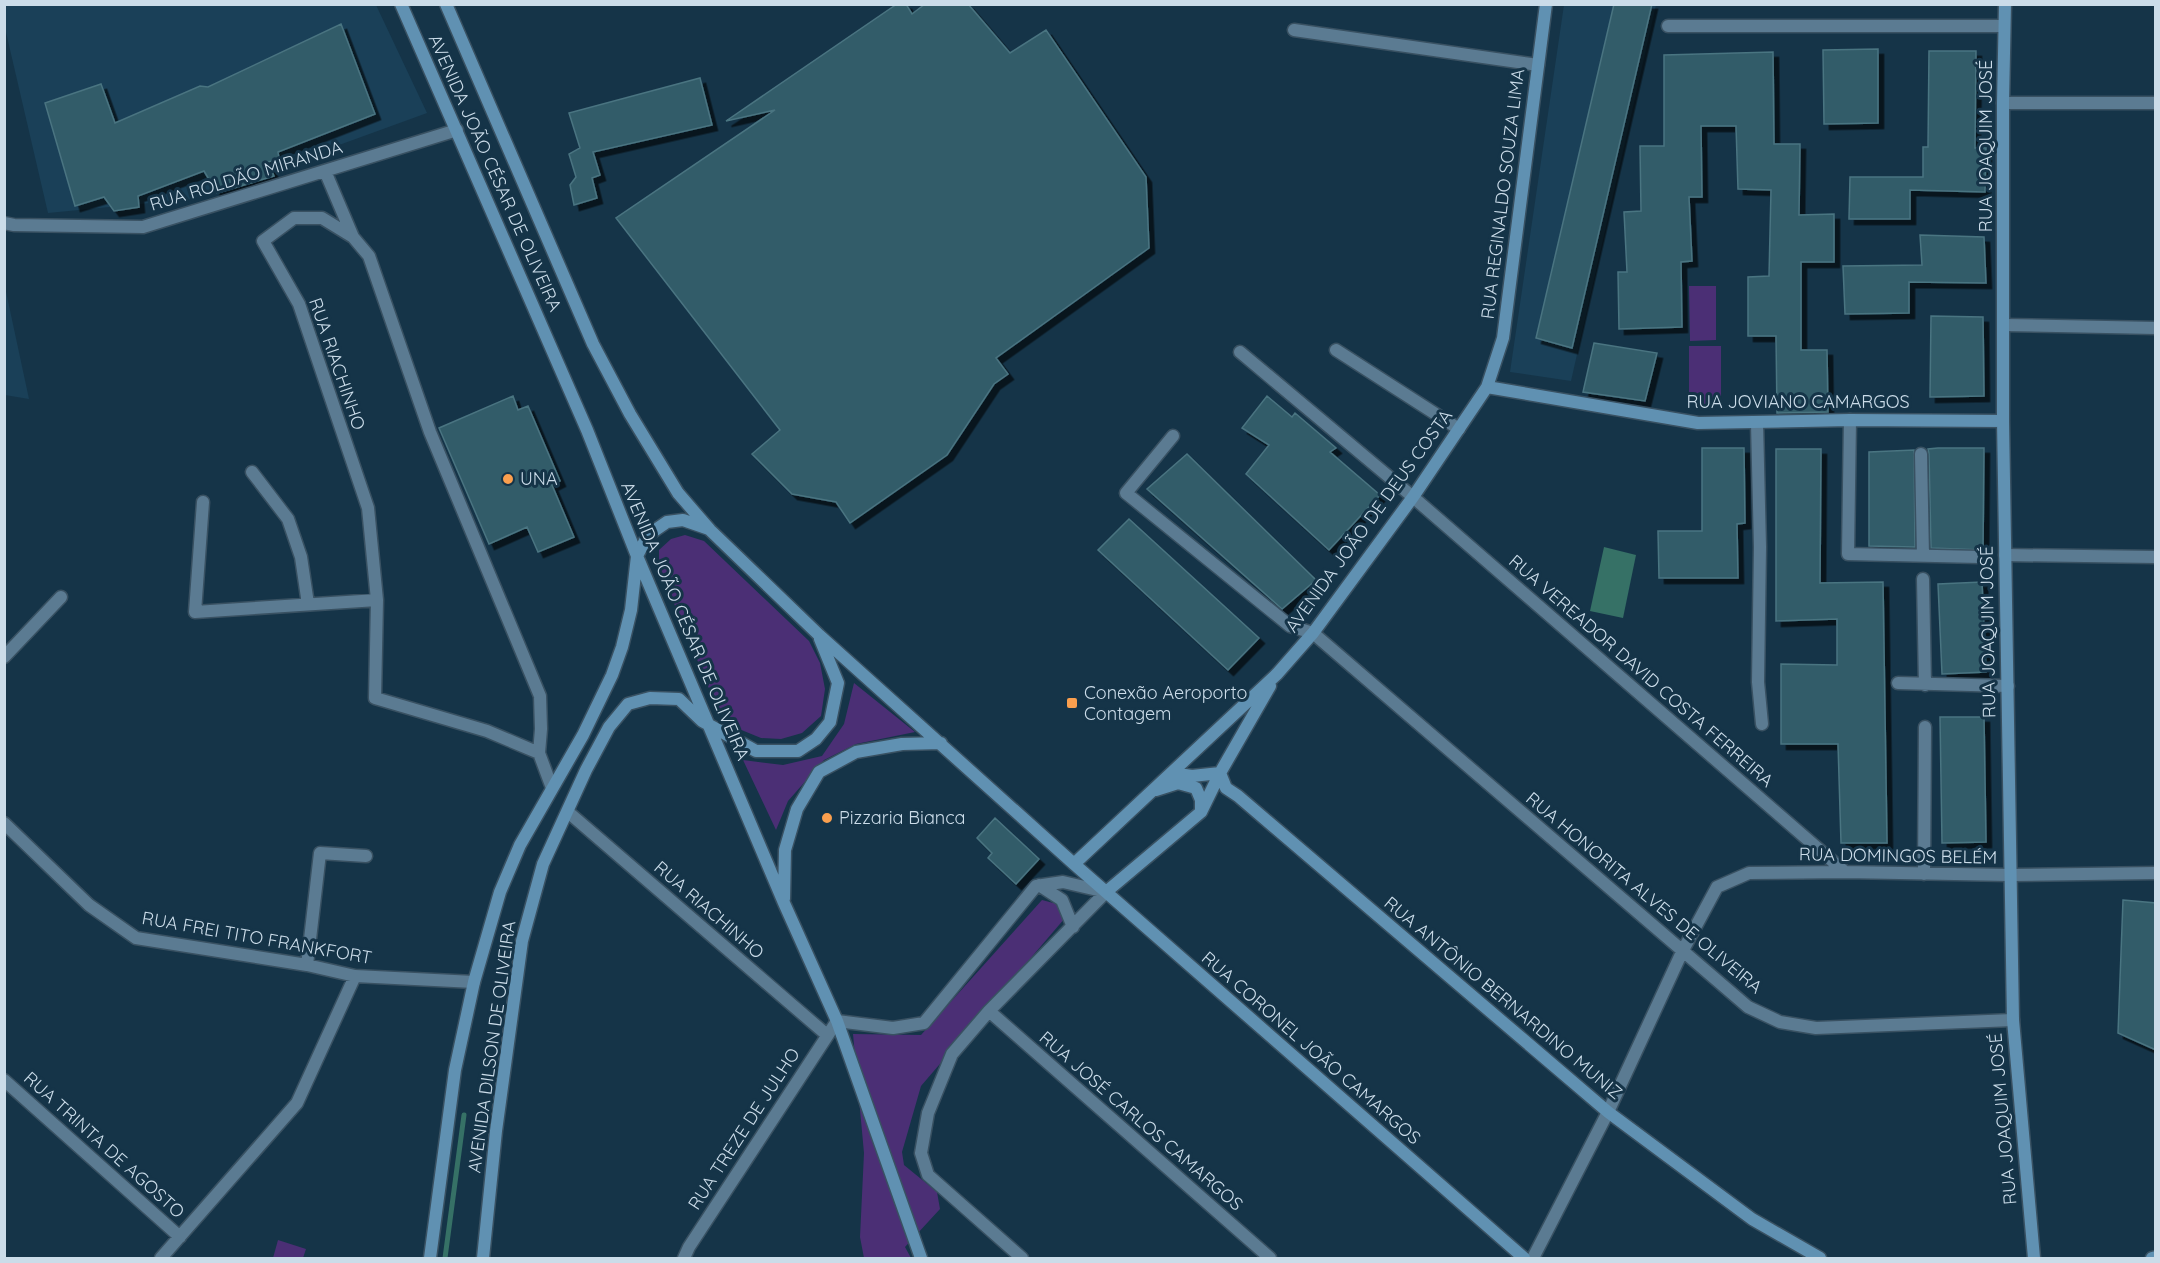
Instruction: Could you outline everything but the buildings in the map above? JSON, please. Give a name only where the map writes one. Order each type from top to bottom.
[{"type":"main road","name":"AVENIDA JOÃO CÉSAR DE OLIVEIRA","points":[[401,4],[587,430],[637,556],[784,903],[837,1021],[919,1258]]},
{"type":"main road","name":"AVENIDA JOÃO CÉSAR DE OLIVEIRA","points":[[446,4],[593,344],[630,414],[678,493],[710,530],[819,635],[1074,864]]},
{"type":"main road","name":"RUA REGINALDO SOUZA LIMA","points":[[1487,387],[1503,338],[1546,4]]},
{"type":"main road","name":"RUA JOAQUIM JOSÉ","points":[[2005,4],[2003,422],[2013,1020],[2034,1258]]},
{"type":"main road","name":"RUA JOVIANO CAMARGOS","points":[[1487,387],[1698,423],[1850,420],[2003,422]]},
{"type":"main road","name":"AVENIDA JOÃO DE DEUS COSTA","points":[[1074,864],[1277,674],[1313,633],[1413,497],[1487,387]]},
{"type":"main road","points":[[637,556],[648,535],[667,522],[683,520],[710,530]]},
{"type":"main road","name":"AVENIDA DILSON DE OLIVEIRA","points":[[430,1258],[455,1070],[474,982],[500,892],[520,845],[583,735],[612,675],[631,610],[637,556]]},
{"type":"main road","points":[[709,725],[756,751],[798,751],[816,739],[831,722],[838,683],[819,635]]},
{"type":"main road","name":"AVENIDA JOÃO DE DEUS COSTA","points":[[1106,892],[1202,812],[1220,773],[1277,674]]},
{"type":"main road","name":"AVENIDA DILSON DE OLIVEIRA","points":[[483,1258],[496,1131],[522,941],[543,864],[609,727],[628,704],[650,698],[679,699],[709,725]]},
{"type":"main road","points":[[784,903],[785,850],[797,809],[819,772],[856,752],[902,744],[941,743]]},
{"type":"main road","points":[[1171,773],[1192,776],[1220,773]]},
{"type":"main road","name":"RUA ANTÔNIO BERNARDINO MUNIZ","points":[[1220,773],[1226,788],[1608,1112],[1752,1219],[1820,1258]]},
{"type":"main road","points":[[1151,791],[1178,783],[1188,784],[1196,788],[1201,800],[1202,812]]},
{"type":"main road","name":"RUA CORONEL JOÃO CAMARGOS","points":[[1074,864],[1524,1258]]},
{"type":"street","points":[[1668,26],[2004,26]]},
{"type":"street","points":[[1294,30],[1538,65]]},
{"type":"street","points":[[2003,102],[2156,103]]},
{"type":"street","name":"RUA ROLDÃO MIRANDA","points":[[4,223],[143,227],[457,130]]},
{"type":"street","points":[[325,171],[352,237]]},
{"type":"street","name":"RUA RIACHINHO","points":[[539,753],[487,731],[375,698],[377,600],[368,508],[299,304],[263,241],[294,218],[322,218],[352,237],[369,256],[430,432],[540,696],[539,753],[552,788]]},
{"type":"street","points":[[2004,325],[2156,328]]},
{"type":"street","points":[[1336,350],[1459,429]]},
{"type":"street","name":"RUA VEREADOR DAVID COSTA FERREIRA","points":[[1240,352],[1413,497],[1845,872]]},
{"type":"street","points":[[1850,420],[1848,554],[1980,557]]},
{"type":"street","points":[[1757,423],[1760,547],[1758,682],[1762,724]]},
{"type":"street","name":"RUA HONORITA ALVES DE OLIVEIRA","points":[[1173,436],[1126,493],[1290,626],[1313,633],[1748,1007],[1780,1022],[1816,1028],[2013,1020]]},
{"type":"street","points":[[1921,454],[1923,555]]},
{"type":"street","points":[[252,471],[288,519],[301,557],[308,604]]},
{"type":"street","points":[[203,502],[195,612],[377,600]]},
{"type":"street","points":[[2005,555],[2156,557]]},
{"type":"street","points":[[1923,579],[1925,685]]},
{"type":"street","points":[[4,657],[61,597]]},
{"type":"street","points":[[1898,683],[2007,686]]},
{"type":"street","points":[[1924,874],[1925,727]]},
{"type":"street","name":"RUA RIACHINHO","points":[[568,812],[827,1035]]},
{"type":"street","name":"RUA FREI TITO FRANKFORT","points":[[4,823],[89,904],[136,938],[307,965],[355,975],[474,982]]},
{"type":"street","points":[[307,965],[320,853],[366,856]]},
{"type":"street","name":"RUA DOMINGOS BELÉM","points":[[1533,1258],[1608,1112],[1682,952],[1717,887],[1749,873],[2010,875],[2156,873]]},
{"type":"street","points":[[837,1021],[893,1028],[924,1023],[1036,886],[1063,882],[1106,892]]},
{"type":"street","points":[[1039,885],[1062,900],[1073,927]]},
{"type":"street","name":"AVENIDA JOÃO DE DEUS COSTA","points":[[1022,1258],[928,1175],[921,1153],[928,1113],[952,1054],[989,1011],[1106,892]]},
{"type":"street","points":[[162,1258],[297,1102],[355,975]]},
{"type":"street","name":"RUA JOSÉ CARLOS CAMARGOS","points":[[989,1011],[1270,1258]]},
{"type":"street","name":"RUA TREZE DE JULHO","points":[[684,1258],[837,1021]]},
{"type":"street","name":"RUA TRINTA DE AGOSTO","points":[[4,1080],[180,1237]]},
{"type":"shaded area","points":[[4,5],[376,5],[427,113],[191,199],[48,213],[5,28]]},
{"type":"shaded area","points":[[1564,5],[1656,5],[1571,381],[1510,372]]},
{"type":"shaded area","points":[[1689,286],[1716,286],[1716,340],[1690,341]]},
{"type":"shaded area","points":[[5,287],[29,399],[5,395]]},
{"type":"shaded area","points":[[1689,346],[1721,346],[1721,405],[1689,405]]},
{"type":"shaded area","points":[[685,535],[704,541],[809,641],[820,663],[825,689],[821,716],[802,733],[781,739],[761,738],[739,729],[719,713],[659,567],[659,550],[671,539]]},
{"type":"shaded area","points":[[1604,547],[1636,555],[1623,618],[1590,611]]},
{"type":"shaded area","points":[[854,683],[915,732],[856,744],[824,760],[788,801],[776,830],[743,760],[783,765],[822,756],[844,724]]},
{"type":"shaded area","points":[[1042,900],[1057,904],[1065,918],[921,1086],[902,1152],[904,1165],[937,1192],[940,1209],[905,1247],[911,1258],[864,1258],[860,1237],[864,1153],[853,1034],[921,1035]]},
{"type":"shaded area","points":[[278,1240],[306,1249],[303,1258],[273,1258]]},
{"type":"waterway","points":[[445,1258],[464,1115]]},
{"type":"place","name":"UNA","points":[[508,479]]},
{"type":"place","name":"Conexão Aeroporto Contagem","points":[[1072,703]]},
{"type":"place","name":"Pizzaria Bianca","points":[[827,818]]}]
